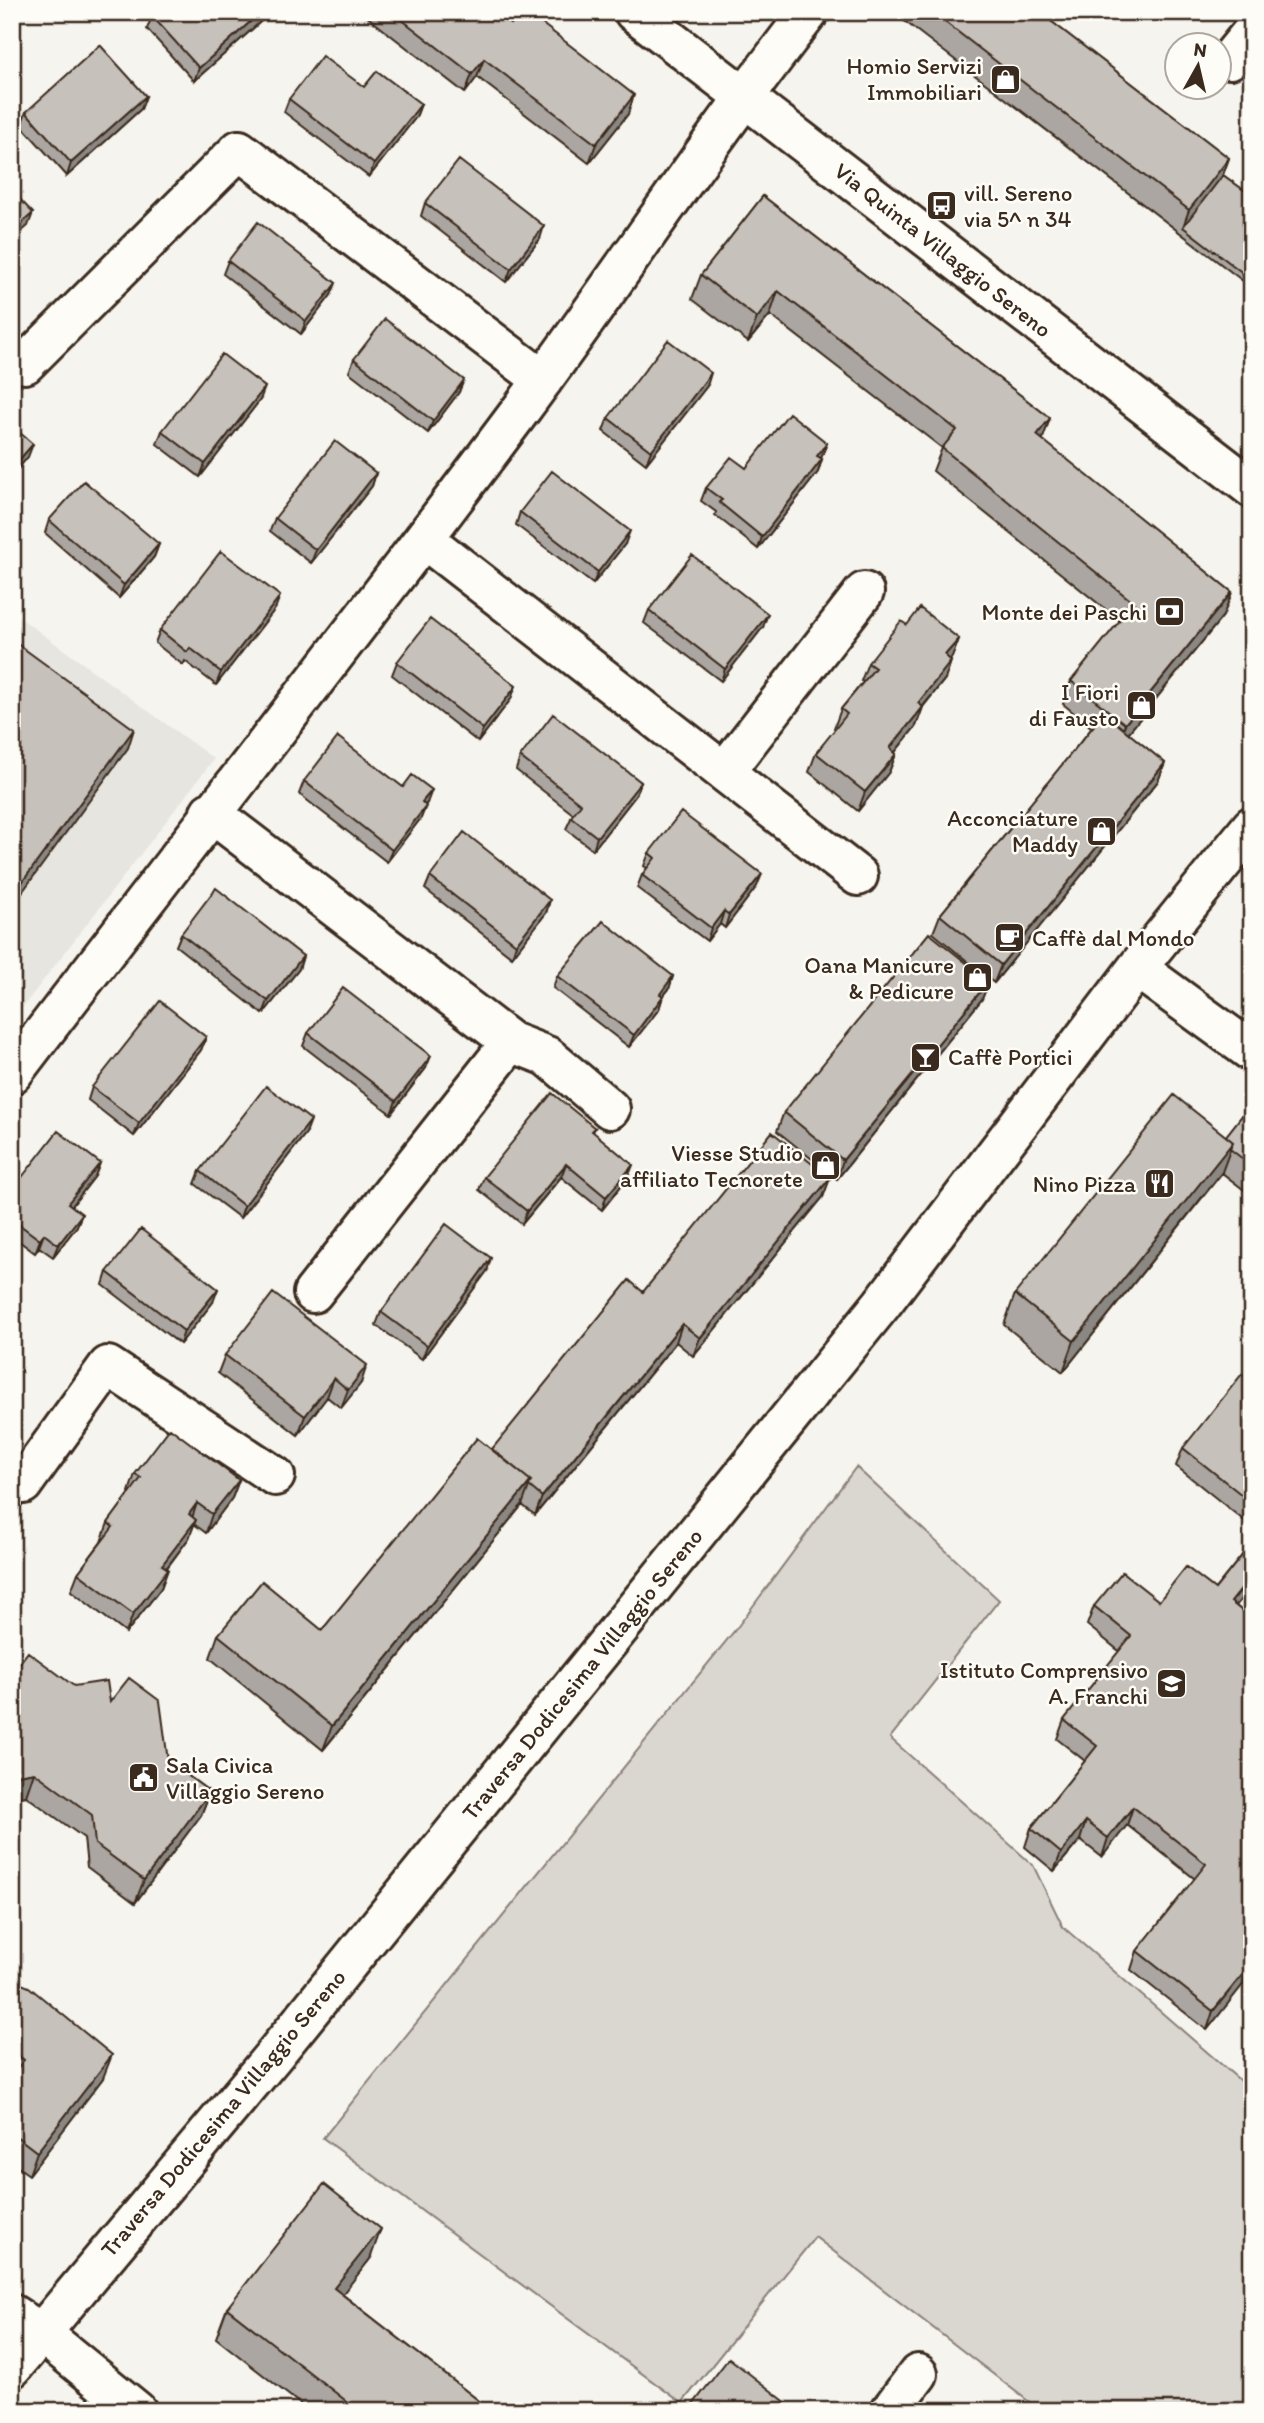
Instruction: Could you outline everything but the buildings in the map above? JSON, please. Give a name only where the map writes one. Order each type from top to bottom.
[{"type":"street","name":"Via Quinta Villaggio Sereno","points":[[634,12],[1252,488]]},
{"type":"street","points":[[12,1074],[424,539],[543,380],[743,97],[809,12]]},
{"type":"street","points":[[25,364],[239,150],[543,380]]},
{"type":"street","points":[[424,539],[858,876]]},
{"type":"street","points":[[725,771],[864,592]]},
{"type":"street","points":[[211,813],[511,1042],[547,1056],[610,1110]]},
{"type":"street","name":"Traversa Dodicesima Villaggio Sereno","points":[[12,2368],[26,2323],[274,2055],[872,1315],[1137,968],[1252,826]]},
{"type":"street","points":[[1137,968],[1252,1052]]},
{"type":"street","points":[[313,1293],[511,1042]]},
{"type":"street","points":[[12,1476],[23,1484],[108,1366],[275,1476]]},
{"type":"street","points":[[26,2323],[137,2411]]},
{"type":"street","points":[[890,2411],[918,2374]]},
{"type":"shaded area","points":[[12,612],[214,759],[12,1021]]},
{"type":"shaded area","points":[[856,1467],[999,1600],[890,1738],[1033,1865],[1063,1927],[1252,2091],[1252,2411],[1041,2411],[815,2237],[682,2403],[323,2138],[736,1629]]},
{"type":"place","name":"Homio Servizi Immobiliari","points":[[1005,79]]},
{"type":"place","name":"vill. Sereno via 5^ n 34","points":[[941,206]]},
{"type":"place","name":"Monte dei Paschi","points":[[1170,612]]},
{"type":"place","name":"I Fiori di Fausto","points":[[1142,705]]},
{"type":"place","name":"Acconciature Maddy","points":[[1101,831]]},
{"type":"place","name":"Caffè dal Mondo","points":[[1009,938]]},
{"type":"place","name":"Oana Manicure & Pedicure","points":[[977,978]]},
{"type":"place","name":"Caffè Portici","points":[[925,1057]]},
{"type":"place","name":"Viesse Studio affiliato Tecnorete","points":[[826,1166]]},
{"type":"place","name":"Nino Pizza","points":[[1159,1184]]},
{"type":"place","name":"Istituto Comprensivo A. Franchi","points":[[1171,1683]]},
{"type":"place","name":"Sala Civica Villaggio Sereno","points":[[143,1778]]}]
